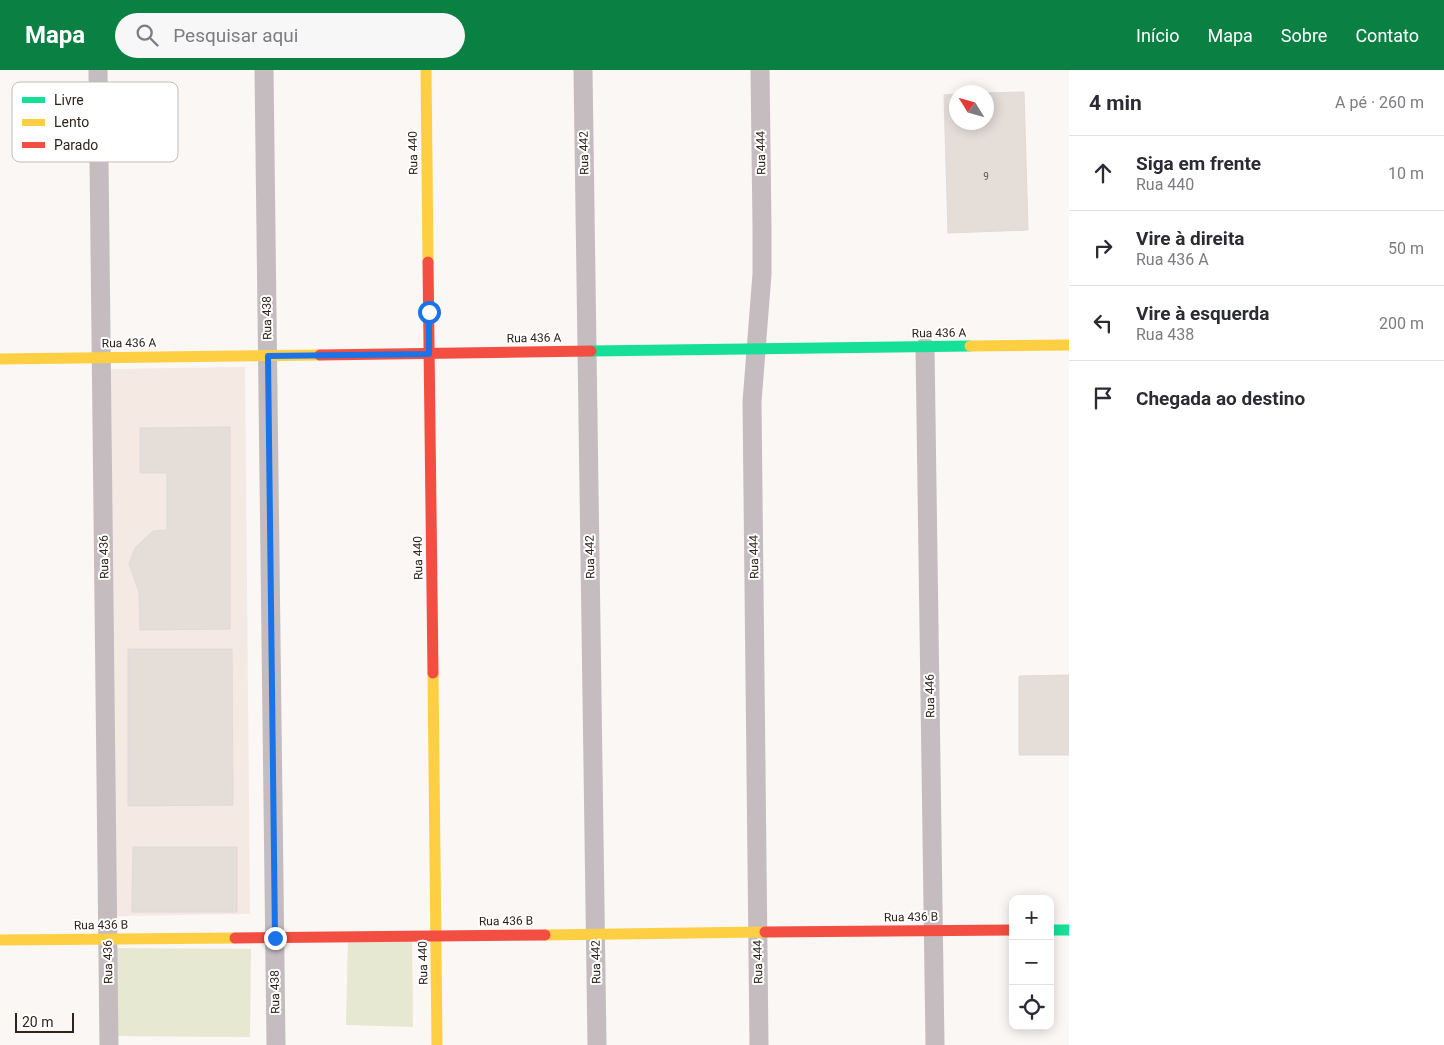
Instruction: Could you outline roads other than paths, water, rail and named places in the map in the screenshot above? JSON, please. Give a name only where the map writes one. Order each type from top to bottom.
[{"type":"street","name":"Rua 438","points":[[264,70],[276,1045]]},
{"type":"street","name":"Rua 440","points":[[426,70],[437,1045]]},
{"type":"street","name":"Rua 442","points":[[583,70],[597,1045]]},
{"type":"street","name":"Rua 444","points":[[759,1045],[752,402],[762,274],[760,70]]},
{"type":"street","name":"Rua 436","points":[[99,162],[109,1045]]},
{"type":"street","name":"Rua 436 A","points":[[0,359],[1069,346]]},
{"type":"street","name":"Rua 446","points":[[925,347],[934,1045]]},
{"type":"street","name":"Rua 436 B","points":[[0,940],[1009,930]]},
{"type":"street","points":[[1054,930],[1069,930]]}]
